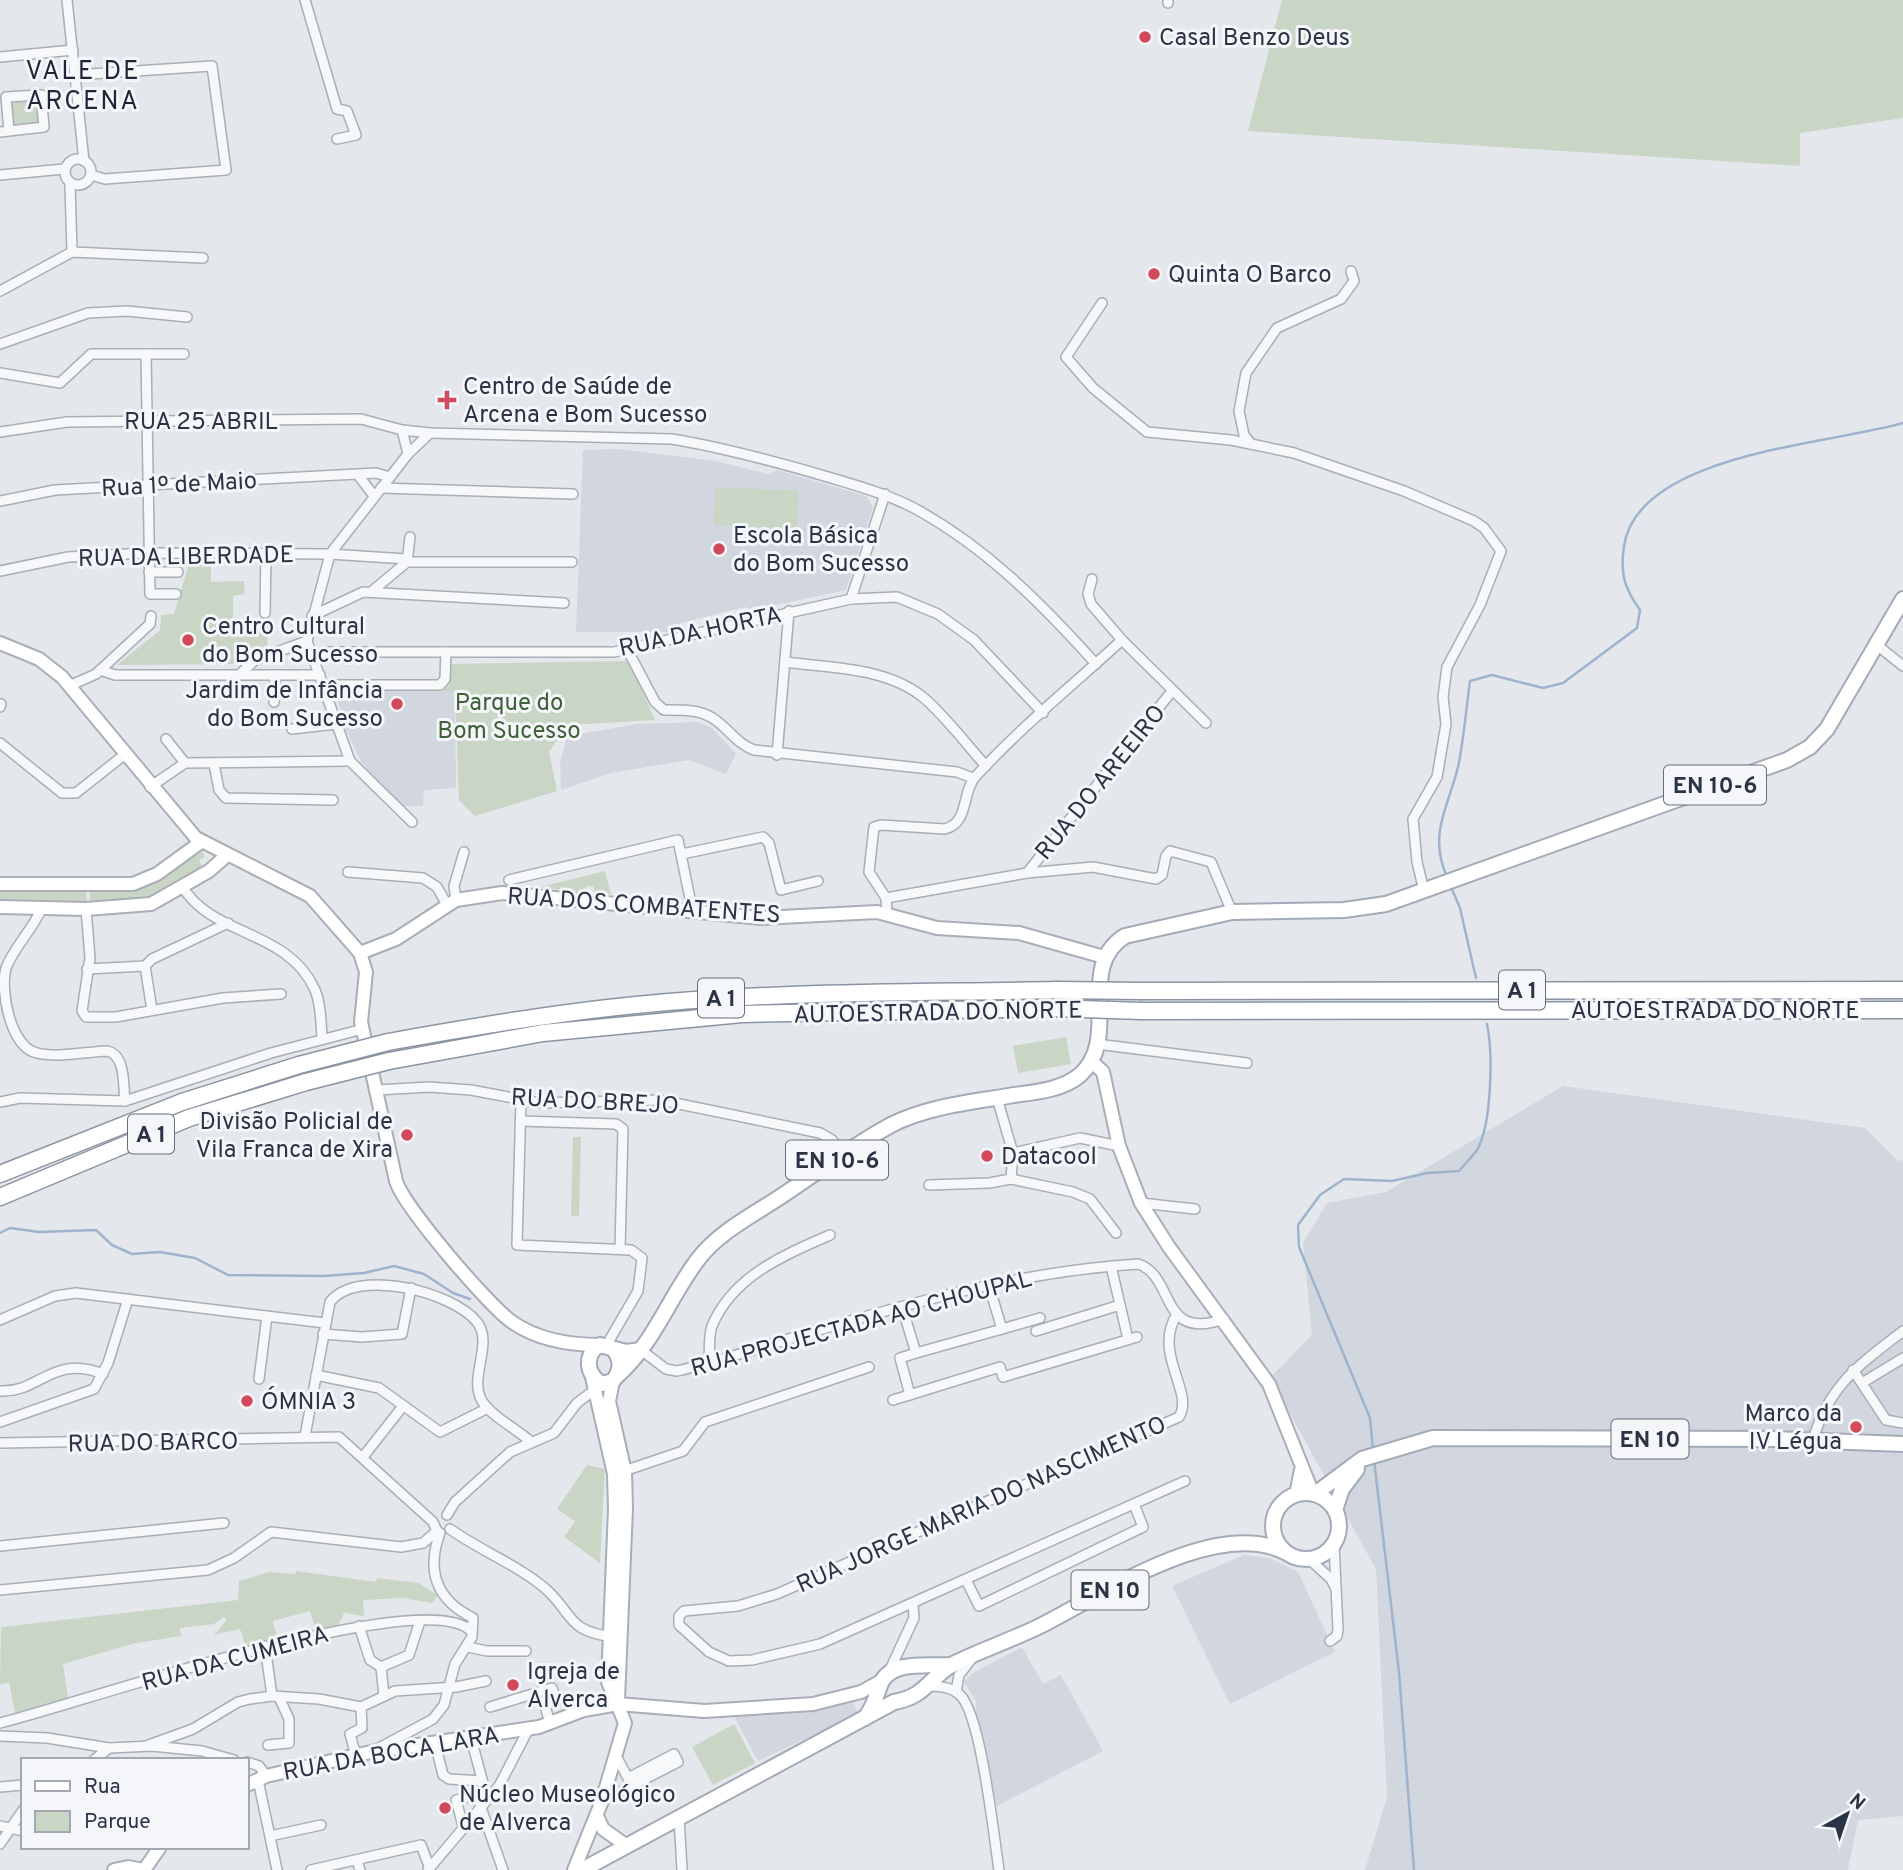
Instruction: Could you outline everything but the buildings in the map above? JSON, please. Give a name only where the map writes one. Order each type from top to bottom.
[{"type":"highway","name":"AUTOESTRADA DO NORTE","points":[[0,1174],[182,1102],[299,1065],[388,1042],[541,1015],[638,1004],[741,997],[1057,990],[1903,990]]},
{"type":"highway","name":"AUTOESTRADA DO NORTE","points":[[0,1197],[189,1118],[306,1082],[389,1061],[543,1033],[742,1014],[1051,1008],[1142,1011],[1903,1010]]},
{"type":"main road","name":"EN 10-6","points":[[1104,957],[1113,945],[1129,934],[1232,912],[1366,908],[1424,891],[1797,756],[1827,729],[1903,599]]},
{"type":"main road","points":[[1091,1061],[1097,1044],[1100,972],[1104,957]]},
{"type":"main road","name":"EN 10-6","points":[[602,1379],[641,1350],[655,1333],[691,1269],[716,1241],[892,1124],[913,1116],[1062,1085],[1078,1076],[1091,1061]]},
{"type":"main road","points":[[606,1347],[620,1363],[602,1379],[590,1353],[606,1347],[641,1350]]},
{"type":"main road","name":"EN 10","points":[[1314,1494],[1353,1465],[1377,1454],[1433,1438],[1813,1440],[1903,1444]]},
{"type":"main road","name":"EN 10","points":[[1334,1544],[1340,1528],[1335,1510],[1346,1482],[1377,1454]]},
{"type":"main road","points":[[1296,1495],[1314,1494],[1335,1510]]},
{"type":"main road","name":"EN 10","points":[[924,1675],[1037,1628],[1172,1558],[1249,1541],[1272,1522],[1279,1507],[1296,1495]]},
{"type":"main road","points":[[1272,1522],[1275,1536],[1285,1552]]},
{"type":"main road","name":"EN 10","points":[[1249,1541],[1309,1559]]},
{"type":"main road","points":[[1309,1559],[1324,1555],[1334,1544]]},
{"type":"main road","points":[[582,1870],[894,1702],[918,1695],[924,1675],[883,1682]]},
{"type":"main road","points":[[883,1682],[885,1700],[894,1702]]},
{"type":"main road","points":[[861,1721],[883,1682]]},
{"type":"street","points":[[67,0],[73,50],[75,75],[85,161],[91,175],[104,179],[226,170],[212,66],[75,75]]},
{"type":"street","points":[[304,0],[337,109],[348,111],[356,135],[337,139]]},
{"type":"street","points":[[0,57],[73,50]]},
{"type":"street","points":[[41,95],[44,127],[5,132],[6,97],[41,95]]},
{"type":"street","points":[[0,175],[64,169],[72,160],[85,161]]},
{"type":"street","points":[[64,169],[70,184],[72,252]]},
{"type":"street","points":[[70,184],[83,185],[91,175]]},
{"type":"street","points":[[0,291],[72,252],[203,258]]},
{"type":"street","points":[[1251,444],[1244,435],[1239,411],[1246,373],[1278,328],[1341,299],[1354,281],[1352,271]]},
{"type":"street","points":[[1102,303],[1066,357],[1093,388],[1146,432],[1251,444],[1294,453],[1404,491],[1474,521],[1484,528],[1501,551],[1479,605],[1447,667],[1443,697],[1446,724],[1437,777],[1413,819],[1417,862],[1424,891]]},
{"type":"street","points":[[0,344],[88,313],[127,310],[187,317]]},
{"type":"street","points":[[0,373],[60,383],[91,354],[184,354]]},
{"type":"street","points":[[146,354],[150,594],[177,594]]},
{"type":"street","name":"RUA 25 ABRIL","points":[[0,432],[54,422],[360,419],[402,430],[430,433],[673,439],[750,454],[885,494],[942,525],[995,562],[1053,616],[1096,664]]},
{"type":"street","points":[[402,430],[408,454]]},
{"type":"street","points":[[412,821],[350,761],[306,641],[330,554],[373,496],[408,454],[430,433]]},
{"type":"street","name":"Rua 1º de Maio","points":[[0,501],[55,490],[376,473],[390,477]]},
{"type":"street","points":[[358,475],[373,496]]},
{"type":"street","points":[[381,488],[573,494]]},
{"type":"street","points":[[851,598],[885,494]]},
{"type":"street","points":[[371,592],[407,562],[410,537]]},
{"type":"street","name":"RUA DA LIBERDADE","points":[[1,567],[68,557],[148,552],[330,554],[406,559],[407,562],[572,562]]},
{"type":"street","points":[[265,613],[266,553]]},
{"type":"street","points":[[149,572],[178,572]]},
{"type":"street","points":[[1092,579],[1088,599],[1122,640],[1206,723]]},
{"type":"street","points":[[312,616],[358,593],[371,592],[565,603]]},
{"type":"street","name":"RUA DA HORTA","points":[[313,657],[329,652],[614,652],[851,598],[897,597],[938,614],[974,640],[1043,713]]},
{"type":"street","points":[[777,755],[789,611]]},
{"type":"street","points":[[69,686],[93,676],[150,624],[151,616]]},
{"type":"street","points":[[887,913],[886,898],[869,872],[874,827],[951,827],[960,817],[973,778],[1122,640]]},
{"type":"street","points":[[100,670],[115,675],[204,673],[230,677],[241,673],[255,660],[306,641]]},
{"type":"street","points":[[0,643],[39,659],[69,686],[150,787],[201,842],[315,899],[360,953],[366,972],[361,1015],[363,1029],[396,1181],[404,1200],[505,1315],[523,1328],[566,1345],[606,1347],[638,1291],[642,1275],[640,1255],[634,1250],[517,1245],[521,1100]]},
{"type":"street","points":[[1877,645],[1903,666]]},
{"type":"street","points":[[628,649],[655,702],[664,710],[698,712],[713,718],[744,746],[777,755],[957,772],[973,778]]},
{"type":"street","points":[[241,673],[321,680],[440,685],[445,679],[446,653]]},
{"type":"street","points":[[785,662],[860,671],[895,681],[923,697],[986,766]]},
{"type":"street","points":[[274,702],[275,675]]},
{"type":"street","name":"RUA DO AREEIRO","points":[[1027,873],[1172,691]]},
{"type":"street","points":[[292,729],[336,724]]},
{"type":"street","points":[[166,739],[185,763]]},
{"type":"street","points":[[0,743],[62,793],[69,794],[75,793],[124,755]]},
{"type":"street","points":[[150,787],[185,763],[350,761]]},
{"type":"street","points":[[214,764],[219,790],[226,798],[333,800]]},
{"type":"street","points":[[682,854],[763,837],[769,843],[781,890],[818,881]]},
{"type":"street","points":[[509,880],[678,840],[693,913]]},
{"type":"street","points":[[0,884],[132,884],[157,874],[201,842]]},
{"type":"street","points":[[886,898],[1027,873],[1093,867],[1156,879],[1163,872],[1167,853],[1175,851],[1210,862],[1232,912]]},
{"type":"street","points":[[452,903],[454,885],[464,852]]},
{"type":"street","points":[[0,907],[86,909],[150,904],[226,856]]},
{"type":"street","points":[[348,872],[424,878],[452,903]]},
{"type":"street","points":[[182,886],[193,902],[229,923],[267,940],[295,962],[315,990],[323,1038]]},
{"type":"street","name":"RUA DOS COMBATENTES","points":[[360,953],[396,939],[452,903],[502,893],[761,918],[887,913],[915,924],[936,928],[1030,935],[1104,957]]},
{"type":"street","points":[[42,908],[6,967],[2,989],[9,1017],[21,1043],[35,1053],[107,1051],[116,1054],[120,1061],[125,1101]]},
{"type":"street","points":[[86,909],[90,958],[82,1011],[86,1017],[116,1017],[223,998],[281,994]]},
{"type":"street","points":[[88,969],[145,966],[152,959],[229,923]]},
{"type":"street","points":[[145,966],[152,1010]]},
{"type":"street","points":[[0,1102],[20,1098],[125,1101],[323,1038],[363,1029]]},
{"type":"street","points":[[1097,1044],[1247,1063]]},
{"type":"street","points":[[1091,1061],[1104,1076],[1119,1146],[1141,1203],[1169,1247],[1269,1384],[1314,1494]]},
{"type":"street","name":"RUA DO BREJO","points":[[377,1090],[450,1088],[563,1104],[649,1100],[671,1102],[820,1133],[832,1140],[844,1156]]},
{"type":"street","points":[[998,1098],[1013,1153],[1011,1179]]},
{"type":"street","points":[[520,1121],[616,1124],[623,1129],[620,1249]]},
{"type":"street","points":[[1013,1153],[1080,1138],[1119,1146]]},
{"type":"street","points":[[929,1185],[989,1183],[1011,1179],[1087,1196],[1116,1233]]},
{"type":"street","points":[[1141,1203],[1195,1209]]},
{"type":"street","points":[[709,1364],[713,1323],[751,1275],[768,1264],[830,1235]]},
{"type":"street","name":"RUA PROJECTADA AO CHOUPAL","points":[[641,1350],[671,1371],[709,1364],[902,1307],[989,1286],[1138,1264],[1151,1270],[1177,1314]]},
{"type":"street","points":[[893,1400],[1000,1367],[1003,1377],[1133,1338],[1120,1305],[1111,1266]]},
{"type":"street","points":[[305,1436],[330,1302],[340,1293],[383,1285],[411,1288],[433,1295],[478,1324],[482,1340],[478,1385],[481,1398],[488,1408],[531,1441]]},
{"type":"street","points":[[989,1286],[1002,1329]]},
{"type":"street","points":[[0,1320],[66,1294],[267,1316],[362,1338],[402,1334],[411,1288]]},
{"type":"street","points":[[0,1422],[89,1393],[103,1374],[128,1299]]},
{"type":"street","points":[[1036,1331],[1120,1305]]},
{"type":"street","points":[[902,1307],[916,1353]]},
{"type":"street","points":[[1177,1314],[1198,1325],[1224,1320]]},
{"type":"street","name":"RUA JORGE MARIA DO NASCIMENTO","points":[[913,1604],[820,1644],[752,1660],[729,1661],[709,1652],[681,1630],[679,1616],[688,1610],[738,1606],[777,1594],[1179,1417],[1183,1405],[1167,1336],[1177,1314]]},
{"type":"street","points":[[258,1379],[267,1316]]},
{"type":"street","points":[[910,1395],[900,1358],[1040,1318]]},
{"type":"street","points":[[1813,1440],[1824,1406],[1853,1370],[1903,1331]]},
{"type":"street","points":[[566,1345],[602,1379],[608,1401],[619,1473],[616,1637],[618,1704],[625,1723],[597,1816],[574,1870]]},
{"type":"street","points":[[1862,1383],[1903,1358]]},
{"type":"street","points":[[0,1391],[15,1389],[66,1367],[91,1369],[103,1374]]},
{"type":"street","points":[[619,1473],[683,1451],[705,1422],[869,1367]]},
{"type":"street","points":[[1853,1370],[1886,1420],[1903,1423]]},
{"type":"street","points":[[316,1375],[375,1386],[440,1433],[488,1408]]},
{"type":"street","points":[[447,1515],[470,1486],[514,1449],[554,1433],[574,1407],[602,1379]]},
{"type":"street","points":[[602,1379],[600,1411],[619,1473]]},
{"type":"street","points":[[574,1407],[585,1405],[600,1411]]},
{"type":"street","points":[[363,1457],[403,1406]]},
{"type":"street","name":"RUA DO BARCO","points":[[0,1443],[218,1441],[305,1436],[343,1439],[436,1529]]},
{"type":"street","points":[[1296,1495],[1301,1478],[1299,1456]]},
{"type":"street","points":[[883,1682],[914,1618],[913,1604],[1185,1481]]},
{"type":"street","points":[[966,1580],[979,1606],[1143,1527],[1134,1504]]},
{"type":"street","points":[[371,1752],[433,1719],[451,1688],[455,1664],[468,1647],[473,1618],[459,1613],[449,1602],[433,1571],[432,1553],[438,1515],[447,1515]]},
{"type":"street","points":[[447,1515],[452,1523],[450,1529]]},
{"type":"street","points":[[0,1546],[224,1522]]},
{"type":"street","points":[[0,1590],[208,1570],[234,1558],[271,1532],[401,1546],[423,1543],[436,1529],[450,1529],[547,1590],[570,1620],[584,1629],[616,1637]]},
{"type":"street","points":[[1329,1641],[1337,1636],[1338,1629],[1334,1544]]},
{"type":"street","points":[[1309,1559],[1331,1579],[1337,1591]]},
{"type":"street","points":[[381,1667],[409,1655],[420,1620]]},
{"type":"street","name":"RUA DA CUMEIRA","points":[[0,1723],[265,1646],[359,1626],[420,1620],[465,1625],[471,1631]]},
{"type":"street","points":[[359,1626],[370,1660],[381,1667]]},
{"type":"street","points":[[900,1645],[903,1658],[924,1675],[956,1692],[965,1701],[973,1724],[999,1870]]},
{"type":"street","points":[[265,1646],[276,1696],[289,1719],[289,1743],[268,1745]]},
{"type":"street","points":[[468,1647],[487,1651],[526,1651]]},
{"type":"street","points":[[956,1692],[959,1675],[975,1655]]},
{"type":"street","points":[[381,1667],[384,1696]]},
{"type":"street","points":[[146,1746],[192,1729],[237,1702],[276,1696],[319,1699],[361,1707],[408,1689],[451,1688],[486,1681]]},
{"type":"street","name":"RUA DA BOCA LARA","points":[[257,1780],[371,1752],[529,1728],[583,1710],[618,1704],[704,1711],[813,1704],[862,1692],[883,1682]]},
{"type":"street","points":[[490,1707],[552,1688],[556,1701],[545,1706],[550,1723]]},
{"type":"street","points":[[356,1756],[350,1734],[362,1728],[361,1707]]},
{"type":"street","points":[[428,1868],[484,1799],[499,1786],[529,1728]]},
{"type":"street","points":[[0,1736],[47,1738],[109,1748],[146,1746],[202,1751],[227,1758]]},
{"type":"street","points":[[471,1738],[503,1870]]},
{"type":"street","points":[[435,1743],[443,1774],[449,1779],[482,1780]]},
{"type":"street","points":[[96,1758],[109,1748]]},
{"type":"street","points":[[602,1801],[678,1762],[674,1754],[628,1778],[616,1756]]},
{"type":"street","points":[[248,1762],[259,1766],[257,1780],[277,1870]]},
{"type":"street","points":[[0,1787],[21,1785]]},
{"type":"street","points":[[463,1826],[456,1800],[484,1799]]},
{"type":"street","points":[[0,1844],[21,1813]]},
{"type":"street","points":[[597,1816],[603,1829],[627,1846]]},
{"type":"street","points":[[678,1816],[682,1870]]},
{"type":"street","points":[[270,1836],[321,1825]]},
{"type":"street","points":[[0,1826],[21,1830]]},
{"type":"street","points":[[311,1870],[421,1845],[428,1868]]},
{"type":"street","points":[[114,1870],[128,1867],[144,1870],[159,1849]]},
{"type":"street","points":[[356,1860],[360,1870]]},
{"type":"shaded area","name":"Escola Básica do Bom Sucesso","points":[[617,449],[715,461],[768,474],[777,470],[866,496],[873,508],[846,590],[753,610],[745,607],[680,623],[673,632],[576,632],[583,450]]},
{"type":"shaded area","points":[[354,690],[455,691],[456,788],[424,790],[423,806],[400,806],[361,762],[339,715],[341,711],[336,697],[354,697]]},
{"type":"shaded area","points":[[699,722],[712,728],[736,754],[726,774],[689,760],[611,773],[561,790],[560,764],[567,736],[638,724]]},
{"type":"shaded area","points":[[1563,1086],[1865,1128],[1898,1161],[1903,1160],[1903,1816],[1858,1820],[1848,1870],[1365,1870],[1387,1797],[1376,1569],[1270,1378],[1312,1335],[1303,1243],[1327,1203],[1386,1192]]},
{"type":"shaded area","points":[[1244,1555],[1269,1558],[1298,1572],[1335,1652],[1230,1704],[1172,1586]]},
{"type":"shaded area","points":[[1022,1647],[1043,1684],[1061,1675],[1103,1751],[997,1806],[976,1717],[976,1701],[964,1682],[971,1674]]},
{"type":"shaded area","points":[[854,1703],[858,1714],[758,1761],[733,1714]]},
{"type":"green space","points":[[1282,0],[1903,0],[1903,118],[1800,133],[1800,166],[1248,131]]},
{"type":"green space","points":[[38,98],[44,124],[12,131],[6,101]]},
{"type":"green space","points":[[715,487],[798,491],[797,529],[714,525]]},
{"type":"green space","points":[[189,564],[211,565],[211,582],[244,581],[245,594],[233,596],[233,622],[269,621],[267,646],[236,664],[117,665],[160,630],[161,615],[174,614]]},
{"type":"green space","name":"Parque do Bom Sucesso","points":[[629,661],[655,720],[567,725],[549,752],[557,791],[475,816],[459,800],[455,691],[442,691],[450,683],[450,664]]},
{"type":"green space","points":[[202,852],[205,857],[199,860],[202,866],[196,870],[197,873],[157,897],[90,904],[90,890],[113,890],[115,887],[171,870]]},
{"type":"green space","points":[[605,871],[611,894],[594,894],[594,887],[586,886],[584,893],[540,887]]},
{"type":"green space","points":[[0,887],[86,888],[87,905],[0,904]]},
{"type":"green space","points":[[1066,1037],[1071,1064],[1018,1073],[1013,1046]]},
{"type":"green space","points":[[573,1137],[581,1137],[579,1216],[571,1216]]},
{"type":"green space","points":[[587,1465],[605,1469],[600,1563],[564,1537],[575,1521],[557,1509]]},
{"type":"green space","points":[[296,1571],[376,1582],[377,1578],[418,1583],[438,1595],[432,1603],[403,1598],[363,1600],[364,1616],[344,1613],[338,1626],[316,1631],[310,1611],[273,1621],[277,1637],[246,1647],[240,1629],[214,1635],[227,1620],[223,1617],[214,1624],[180,1628],[181,1636],[136,1643],[63,1664],[68,1698],[15,1713],[9,1682],[0,1685],[1,1627],[238,1600],[239,1581],[269,1572],[295,1574]]},
{"type":"green space","points":[[734,1724],[755,1763],[713,1785],[692,1747]]},
{"type":"waterway","points":[[1447,877],[1439,847],[1439,834],[1458,767],[1470,681],[1492,675],[1543,688],[1563,683],[1637,628],[1640,610],[1624,580],[1624,546],[1637,515],[1664,490],[1700,472],[1742,457],[1903,423]]},
{"type":"waterway","points":[[1451,887],[1460,908],[1476,978]]},
{"type":"waterway","points":[[1373,1450],[1370,1418],[1299,1247],[1298,1225],[1320,1195],[1344,1179],[1392,1181],[1427,1173],[1459,1171],[1477,1150],[1486,1123],[1490,1070],[1487,1024]]},
{"type":"waterway","points":[[0,1233],[10,1228],[39,1232],[96,1230],[112,1245],[132,1254],[160,1252],[195,1258],[228,1275],[324,1276],[364,1273],[394,1266],[424,1274],[453,1293],[470,1299]]},
{"type":"waterway","points":[[1374,1460],[1399,1672],[1414,1870]]},
{"type":"place","name":"Casal Benzo Deus","points":[[1145,37]]},
{"type":"place","name":"Quinta O Barco","points":[[1154,274]]},
{"type":"place","name":"Centro de Saúde de Arcena e Bom Sucesso","points":[[447,400]]},
{"type":"place","name":"Escola Básica do Bom Sucesso","points":[[719,549]]},
{"type":"place","name":"Centro Cultural do Bom Sucesso","points":[[188,640]]},
{"type":"place","name":"Jardim de Infância do Bom Sucesso","points":[[397,704]]},
{"type":"place","name":"Divisão Policial de Vila Franca de Xira","points":[[407,1135]]},
{"type":"place","name":"Datacool","points":[[987,1156]]},
{"type":"place","name":"ÓMNIA 3","points":[[247,1401]]},
{"type":"place","name":"Marco da IV Légua","points":[[1856,1427]]},
{"type":"place","name":"Igreja de Alverca","points":[[513,1685]]},
{"type":"place","name":"Núcleo Museológico de Alverca","points":[[445,1808]]},
{"type":"district","name":"VALE DE ARCENA","points":[[83,85]]}]
